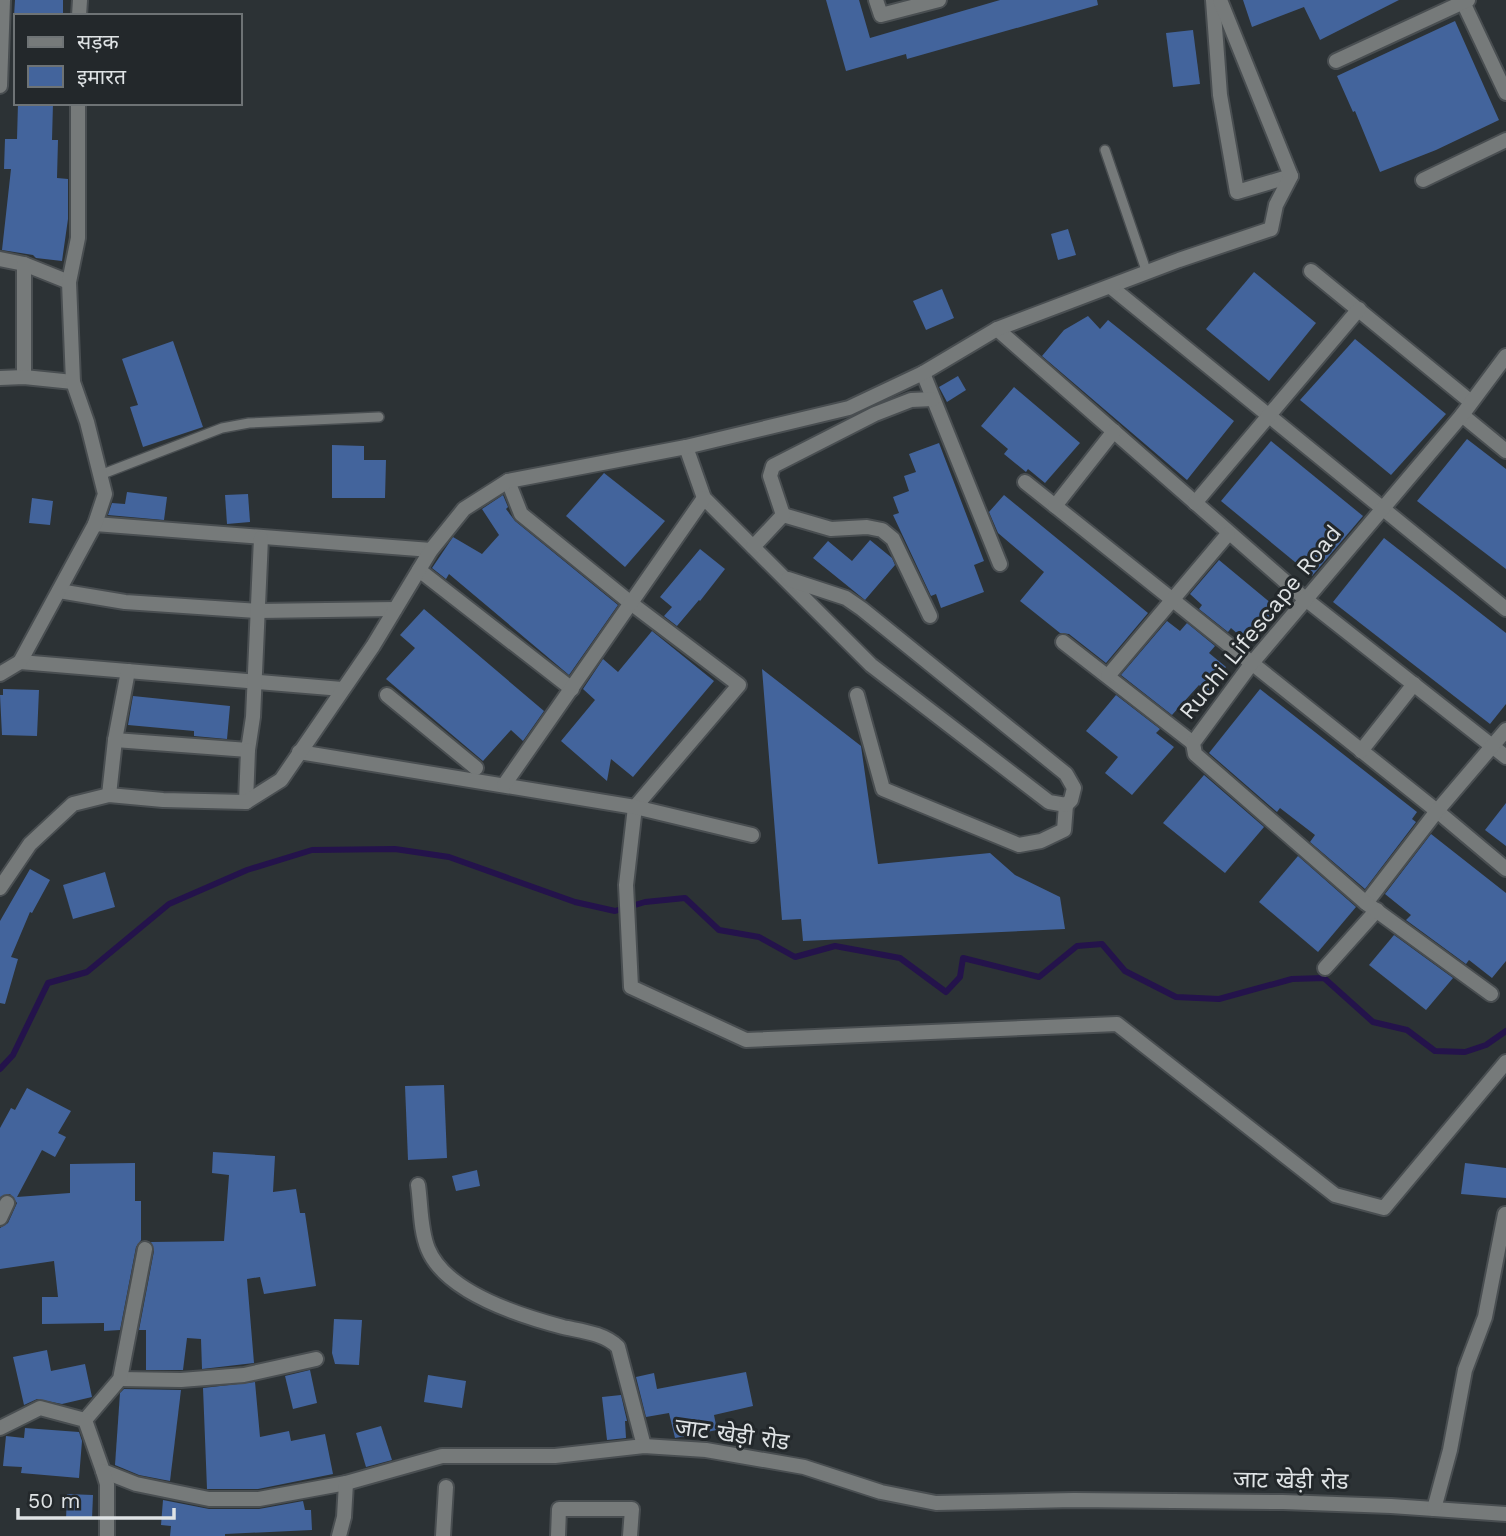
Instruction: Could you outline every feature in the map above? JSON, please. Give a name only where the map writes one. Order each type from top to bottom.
[{"type":"street","points":[[0,86],[3,0]]},
{"type":"street","points":[[876,0],[881,15],[939,0]]},
{"type":"street","points":[[1213,0],[1220,95],[1237,192],[1291,176]]},
{"type":"street","points":[[0,888],[30,844],[73,804],[109,795],[163,800],[246,802],[281,780],[373,646],[431,550],[464,509],[508,481],[686,447],[849,408],[923,373],[996,329],[1271,229],[1276,205],[1291,176],[1220,0]]},
{"type":"street","points":[[1336,61],[1464,1],[1506,93]]},
{"type":"street","points":[[0,674],[20,662],[95,524],[105,494],[87,422],[73,383],[69,282],[78,238],[78,105]]},
{"type":"street","points":[[1423,180],[1506,140]]},
{"type":"street","points":[[0,259],[24,264],[69,282]]},
{"type":"street","points":[[24,264],[24,377]]},
{"type":"street","points":[[1311,271],[1471,402]]},
{"type":"street","points":[[1111,286],[1506,609]]},
{"type":"street","points":[[1195,503],[1359,309]]},
{"type":"street","points":[[996,329],[1304,598],[1506,757]]},
{"type":"street","name":"Ruchi Lifescape Road","points":[[1491,994],[1371,906],[1195,754],[1193,743],[1304,598],[1462,415],[1506,356]]},
{"type":"street","points":[[923,373],[1000,564]]},
{"type":"street","points":[[0,378],[24,377],[73,383]]},
{"type":"street","points":[[783,515],[770,476],[773,466],[875,414],[911,400],[933,399]]},
{"type":"street","points":[[1462,415],[1506,451]]},
{"type":"street","points":[[1055,506],[1114,432]]},
{"type":"street","points":[[686,447],[704,498],[872,665],[1049,802],[1066,805]]},
{"type":"street","points":[[508,481],[521,514],[632,604],[739,685],[635,807],[626,885],[631,987],[746,1040],[1118,1024],[1335,1195],[1384,1208],[1506,1062]]},
{"type":"street","points":[[1024,482],[1506,869]]},
{"type":"street","points":[[504,785],[704,498]]},
{"type":"street","points":[[753,547],[783,515]]},
{"type":"street","points":[[783,515],[831,529],[867,527],[882,530],[893,539],[930,616]]},
{"type":"street","points":[[95,524],[431,550]]},
{"type":"street","points":[[1108,676],[1228,534]]},
{"type":"street","points":[[246,802],[248,750],[253,717],[261,538]]},
{"type":"street","points":[[419,570],[572,689]]},
{"type":"street","points":[[784,578],[846,598],[862,609],[1066,774],[1074,788],[1071,800],[1066,805],[1064,830],[1041,841],[1019,845],[883,789],[857,695]]},
{"type":"street","points":[[59,591],[125,602],[258,611],[395,609]]},
{"type":"street","points":[[1063,642],[1193,743]]},
{"type":"street","points":[[20,662],[342,689]]},
{"type":"street","points":[[109,795],[128,671]]},
{"type":"street","points":[[1361,751],[1414,684]]},
{"type":"street","points":[[387,695],[476,768]]},
{"type":"street","points":[[1325,968],[1437,811],[1506,730]]},
{"type":"street","points":[[116,740],[248,750]]},
{"type":"street","points":[[447,746],[454,777]]},
{"type":"street","points":[[299,752],[635,807],[752,835]]},
{"type":"street","points":[[418,1185],[428,1250],[440,1267],[468,1293],[536,1320],[603,1337],[618,1347],[644,1446]]},
{"type":"street","points":[[0,1218],[8,1203]]},
{"type":"street","points":[[1434,1509],[1450,1450],[1465,1370],[1485,1317],[1505,1214]]},
{"type":"street","points":[[85,1420],[120,1379],[145,1249]]},
{"type":"street","points":[[120,1379],[181,1380],[244,1375],[316,1359]]},
{"type":"street","points":[[0,1428],[40,1408],[85,1420]]},
{"type":"street","points":[[85,1420],[107,1483],[107,1536]]},
{"type":"street","name":"जाट खेड़ी रोड","points":[[103,1471],[136,1484],[209,1499],[259,1499],[346,1483],[442,1456],[555,1456],[644,1446],[706,1450],[804,1467],[881,1492],[936,1503],[1074,1500],[1283,1502],[1506,1514]]},
{"type":"street","points":[[339,1536],[344,1517],[346,1483]]},
{"type":"street","points":[[443,1536],[446,1487]]},
{"type":"street","points":[[558,1536],[559,1509],[632,1509],[629,1536]]},
{"type":"lane","points":[[1105,150],[1147,273]]},
{"type":"lane","points":[[100,475],[222,428],[249,423],[379,416]]},
{"type":"building","points":[[15,0],[63,0],[63,14],[14,14]]},
{"type":"building","points":[[826,0],[859,0],[870,38],[1000,0],[1097,0],[1098,5],[907,59],[906,54],[846,71]]},
{"type":"building","points":[[1243,0],[1399,0],[1320,40],[1304,7],[1252,27]]},
{"type":"building","points":[[1455,21],[1499,120],[1436,150],[1380,172],[1355,111],[1353,112],[1337,76]]},
{"type":"building","points":[[1193,30],[1200,84],[1173,87],[1166,33]]},
{"type":"building","points":[[18,105],[53,105],[52,140],[58,140],[57,178],[68,179],[68,219],[62,261],[2,250],[11,169],[4,169],[5,139],[17,139]]},
{"type":"building","points":[[1068,229],[1076,255],[1058,260],[1051,234]]},
{"type":"building","points":[[1254,272],[1316,323],[1269,381],[1206,329]]},
{"type":"building","points":[[942,289],[954,318],[926,330],[913,301]]},
{"type":"building","points":[[1088,316],[1100,329],[1108,320],[1234,421],[1187,480],[1042,356],[1064,330]]},
{"type":"building","points":[[1355,339],[1446,414],[1391,475],[1300,400]]},
{"type":"building","points":[[173,341],[203,427],[143,447],[130,407],[138,405],[122,359]]},
{"type":"building","points":[[958,376],[966,390],[947,402],[939,387]]},
{"type":"building","points":[[1014,387],[1080,443],[1045,483],[1004,454],[1008,449],[981,426]]},
{"type":"building","points":[[1467,439],[1506,469],[1506,569],[1417,501]]},
{"type":"building","points":[[1271,441],[1363,516],[1312,576],[1221,501]]},
{"type":"building","points":[[939,443],[984,561],[974,565],[984,592],[941,608],[936,594],[931,596],[893,515],[899,513],[893,497],[909,491],[904,476],[916,472],[909,454]]},
{"type":"building","points":[[332,445],[364,446],[364,460],[386,460],[385,498],[332,498]]},
{"type":"building","points":[[604,473],[665,521],[625,567],[566,516]]},
{"type":"building","points":[[127,492],[167,497],[164,520],[108,515],[112,503],[125,504]]},
{"type":"building","points":[[248,494],[250,522],[227,524],[225,495]]},
{"type":"building","points":[[503,495],[508,507],[506,509],[515,521],[618,605],[569,675],[449,574],[446,579],[432,568],[453,537],[482,554],[499,535],[482,509]]},
{"type":"building","points":[[1004,495],[1148,613],[1106,663],[1069,634],[1060,633],[1020,601],[1044,572],[998,533],[989,512]]},
{"type":"building","points":[[32,498],[53,501],[50,525],[29,523]]},
{"type":"building","points":[[1384,538],[1506,633],[1506,704],[1490,724],[1333,602]]},
{"type":"building","points":[[870,540],[892,558],[895,565],[865,600],[813,558],[828,541],[852,561]]},
{"type":"building","points":[[700,549],[725,569],[677,626],[664,616],[672,607],[660,597]]},
{"type":"building","points":[[1219,560],[1278,609],[1249,644],[1231,628],[1228,632],[1199,609],[1202,605],[1190,594]]},
{"type":"building","points":[[424,609],[544,711],[523,741],[511,730],[483,761],[386,679],[415,648],[400,635]]},
{"type":"building","points":[[1167,621],[1180,631],[1187,623],[1215,646],[1209,653],[1226,667],[1207,692],[1199,685],[1172,715],[1121,675]]},
{"type":"building","points":[[652,631],[714,681],[633,777],[611,759],[607,781],[561,741],[595,700],[583,689],[603,659],[618,672]]},
{"type":"building","points":[[762,669],[861,746],[878,864],[990,853],[1015,875],[1060,897],[1065,929],[803,941],[801,919],[782,920]]},
{"type":"building","points":[[3,689],[39,690],[37,736],[2,735],[0,695],[3,695]]},
{"type":"building","points":[[1260,689],[1417,812],[1412,819],[1416,822],[1365,889],[1310,842],[1315,835],[1280,808],[1277,812],[1209,753]]},
{"type":"building","points":[[1116,695],[1160,729],[1156,733],[1174,747],[1132,795],[1105,773],[1118,757],[1086,731]]},
{"type":"building","points":[[133,696],[230,706],[227,739],[194,736],[194,731],[128,725]]},
{"type":"building","points":[[1204,775],[1264,827],[1225,873],[1163,823]]},
{"type":"building","points":[[1506,803],[1506,846],[1485,830]]},
{"type":"building","points":[[1431,834],[1506,893],[1506,961],[1492,978],[1469,960],[1466,964],[1406,920],[1411,915],[1385,894]]},
{"type":"building","points":[[1298,856],[1356,907],[1318,952],[1259,902]]},
{"type":"building","points":[[30,869],[50,880],[32,913],[30,912],[11,957],[18,959],[5,1004],[0,1003],[0,921]]},
{"type":"building","points":[[105,872],[115,907],[73,919],[63,885]]},
{"type":"building","points":[[1394,935],[1453,978],[1426,1010],[1369,965]]},
{"type":"building","points":[[444,1085],[447,1158],[408,1160],[405,1086]]},
{"type":"building","points":[[27,1088],[71,1111],[58,1133],[66,1137],[55,1157],[42,1150],[17,1197],[70,1193],[70,1164],[135,1163],[135,1201],[141,1201],[141,1240],[136,1247],[120,1330],[104,1331],[104,1323],[42,1324],[42,1297],[58,1297],[54,1261],[0,1269],[0,1228],[8,1223],[17,1203],[10,1194],[0,1197],[0,1128],[11,1108],[15,1110]]},
{"type":"building","points":[[213,1152],[275,1156],[273,1192],[296,1189],[300,1213],[305,1213],[316,1286],[264,1294],[260,1277],[247,1279],[254,1363],[202,1369],[201,1339],[187,1338],[183,1370],[146,1370],[146,1330],[139,1330],[154,1251],[151,1242],[224,1241],[229,1175],[212,1173]]},
{"type":"building","points":[[1465,1163],[1506,1168],[1506,1198],[1461,1194]]},
{"type":"building","points":[[477,1170],[480,1186],[456,1191],[452,1176]]},
{"type":"building","points":[[334,1319],[362,1320],[359,1365],[335,1364],[332,1353]]},
{"type":"building","points":[[47,1350],[51,1371],[85,1364],[92,1397],[62,1404],[37,1399],[24,1405],[13,1357]]},
{"type":"building","points":[[310,1370],[317,1403],[293,1409],[285,1376]]},
{"type":"building","points":[[746,1372],[753,1406],[714,1415],[717,1430],[675,1438],[669,1413],[646,1417],[636,1377],[654,1373],[657,1389]]},
{"type":"building","points":[[428,1375],[466,1381],[462,1408],[424,1402]]},
{"type":"building","points":[[255,1382],[260,1437],[289,1431],[291,1441],[325,1434],[333,1474],[258,1489],[207,1489],[203,1388]]},
{"type":"building","points":[[124,1389],[181,1390],[170,1481],[139,1475],[115,1465],[120,1393]]},
{"type":"building","points":[[621,1395],[627,1421],[626,1438],[607,1440],[602,1397]]},
{"type":"building","points":[[381,1426],[392,1460],[366,1467],[356,1433]]},
{"type":"building","points":[[25,1428],[79,1432],[82,1441],[79,1478],[21,1473],[22,1467],[3,1466],[6,1436],[24,1438]]},
{"type":"building","points":[[67,1494],[93,1495],[92,1519],[66,1519]]},
{"type":"building","points":[[163,1500],[209,1509],[259,1509],[303,1501],[305,1510],[311,1510],[312,1530],[225,1536],[170,1536],[171,1526],[161,1525]]},
{"type":"waterway","points":[[0,1069],[13,1055],[48,983],[87,972],[169,904],[247,870],[312,850],[395,849],[449,857],[575,902],[615,911],[645,902],[685,898],[719,930],[759,937],[795,957],[835,946],[900,958],[946,992],[960,977],[963,958],[1039,977],[1077,946],[1102,944],[1125,971],[1176,997],[1219,999],[1292,979],[1324,978],[1373,1022],[1407,1030],[1435,1051],[1465,1052],[1486,1045],[1506,1031]]}]
